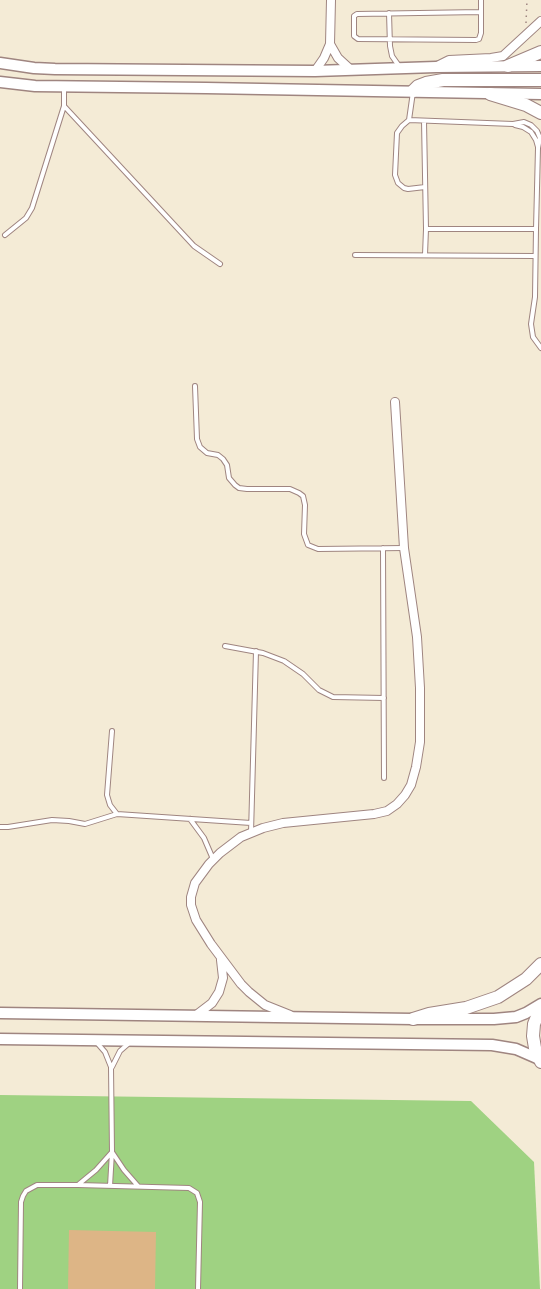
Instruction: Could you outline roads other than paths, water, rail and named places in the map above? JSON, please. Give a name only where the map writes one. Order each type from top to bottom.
[{"type":"main road","points":[[508,66],[541,52]]},
{"type":"main road","points":[[0,63],[56,69],[315,71],[541,66]]},
{"type":"main road","points":[[413,91],[418,86],[434,80],[541,80]]},
{"type":"main road","points":[[0,82],[63,87],[541,94]]},
{"type":"main road","points":[[490,94],[526,105],[541,113]]},
{"type":"main road","points":[[413,1019],[474,1006],[498,997],[526,980],[541,964]]},
{"type":"main road","points":[[0,1013],[505,1019],[541,1006]]},
{"type":"main road","points":[[540,1061],[533,1036],[534,1024],[541,1006]]},
{"type":"main road","points":[[0,1039],[492,1045],[516,1049],[540,1061]]},
{"type":"street","points":[[315,71],[330,44],[331,0]]},
{"type":"street","points":[[436,67],[449,60],[503,56],[541,21]]},
{"type":"street","points":[[330,44],[338,58],[350,69]]},
{"type":"street","points":[[299,1018],[273,1009],[258,1000],[241,984],[195,920],[191,897],[195,883],[213,860],[232,844],[251,833],[282,823],[387,811],[398,804],[411,785],[420,742],[420,688],[417,637],[404,548],[395,402]]},
{"type":"street","points":[[195,1016],[212,1003],[219,992],[223,978],[220,957]]},
{"type":"lane","points":[[481,0],[482,33],[476,40],[356,39],[353,34],[355,14],[481,12]]},
{"type":"lane","points":[[389,13],[389,39],[392,56],[401,68]]},
{"type":"lane","points":[[5,235],[26,218],[33,208],[64,106],[63,87]]},
{"type":"lane","points":[[413,91],[409,120],[397,133],[396,179],[401,186],[408,189],[424,187]]},
{"type":"lane","points":[[64,106],[194,246],[220,264]]},
{"type":"lane","points":[[409,120],[513,124],[531,132],[536,140],[538,148],[535,297],[531,324],[533,337],[541,348]]},
{"type":"lane","points":[[424,121],[425,255]]},
{"type":"lane","points":[[426,230],[536,229]]},
{"type":"lane","points":[[355,255],[536,256]]},
{"type":"lane","points":[[195,386],[198,443],[203,450],[223,459],[227,465],[229,478],[235,486],[243,489],[290,489],[299,492],[303,496],[305,505],[304,538],[311,547],[318,549],[404,548]]},
{"type":"lane","points":[[383,548],[384,778]]},
{"type":"lane","points":[[225,646],[256,651],[284,661],[303,674],[319,690],[333,697],[384,698]]},
{"type":"lane","points":[[251,833],[256,651]]},
{"type":"lane","points":[[112,730],[107,795],[110,805],[117,814]]},
{"type":"lane","points":[[0,827],[52,820],[85,824],[117,814],[251,823]]},
{"type":"lane","points":[[189,819],[204,838],[213,860]]},
{"type":"lane","points":[[93,1040],[105,1052],[111,1067],[110,1186]]},
{"type":"lane","points":[[111,1067],[120,1052],[134,1041]]},
{"type":"lane","points":[[78,1185],[112,1152]]},
{"type":"lane","points":[[112,1152],[138,1186]]},
{"type":"lane","points":[[20,1289],[21,1202],[26,1191],[38,1185],[189,1188],[197,1192],[200,1202],[198,1289]]}]
